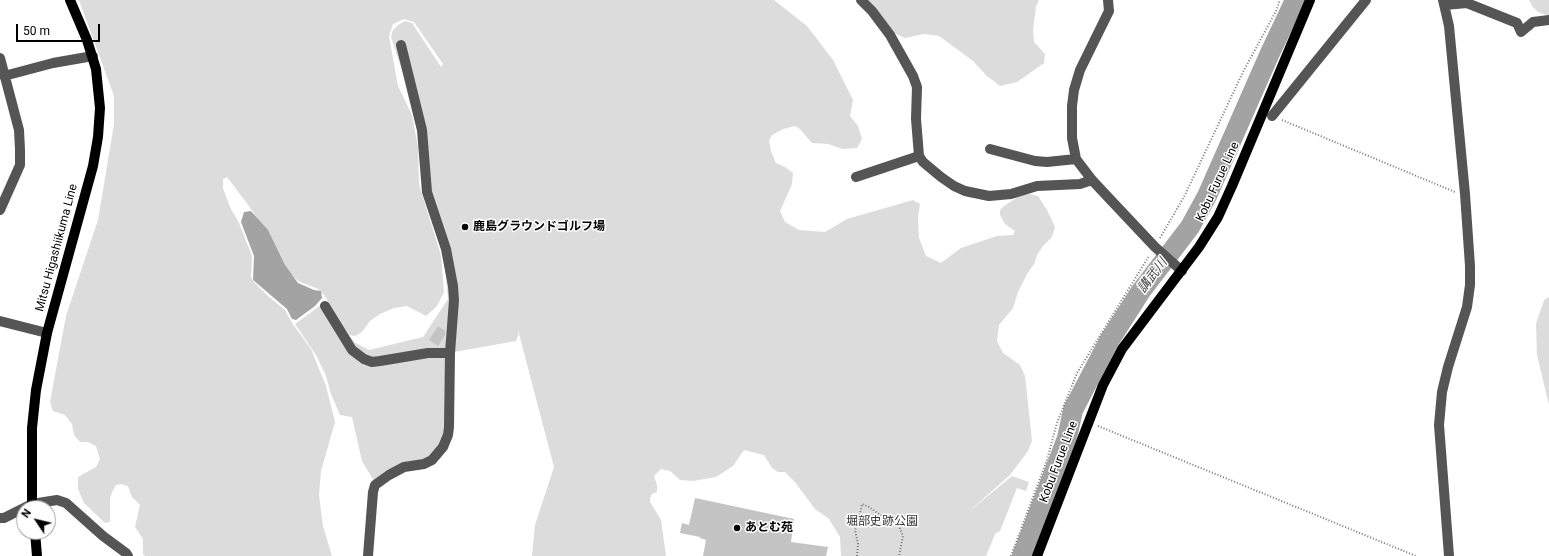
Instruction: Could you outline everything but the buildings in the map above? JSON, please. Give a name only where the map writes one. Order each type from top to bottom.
[{"type":"main road","name":"Mitsu Higashiikuma Line","points":[[32,500],[32,428],[36,390],[47,334],[93,166],[98,137],[100,108],[96,69],[93,56],[70,0]]},
{"type":"main road","name":"Kobu Furue Line","points":[[1037,556],[1103,385],[1122,349],[1179,268],[1199,247],[1218,217],[1310,0]]},
{"type":"main road","points":[[36,540],[37,556]]},
{"type":"street","points":[[861,0],[872,11],[890,35],[913,76],[917,87],[916,119],[919,156],[928,167],[954,186],[965,191],[989,196],[1011,194],[1037,186],[1080,184],[1092,180]]},
{"type":"street","points":[[1108,0],[1109,11],[1080,70],[1074,90],[1072,106],[1072,138],[1076,159],[1092,180],[1158,249],[1179,268]]},
{"type":"street","points":[[1272,116],[1366,0]]},
{"type":"street","points":[[1449,556],[1439,425],[1442,392],[1448,367],[1467,307],[1470,285],[1465,194],[1449,26],[1444,2],[1467,3],[1517,23],[1521,32],[1533,22],[1549,20]]},
{"type":"street","points":[[368,556],[373,492],[375,485],[404,467],[424,464],[432,460],[440,452],[446,441],[449,426],[450,353],[454,300],[451,269],[427,192],[422,130],[401,45]]},
{"type":"street","points":[[4,76],[53,63],[93,56]]},
{"type":"street","points":[[0,58],[19,130],[20,165],[0,210]]},
{"type":"street","points":[[990,149],[1035,161],[1046,162],[1076,159]]},
{"type":"street","points":[[856,177],[919,156]]},
{"type":"street","points":[[325,306],[352,350],[364,359],[372,362],[428,352],[450,353]]},
{"type":"street","points":[[0,321],[47,334]]},
{"type":"street","points":[[56,500],[66,503],[128,556]]},
{"type":"street","points":[[1,520],[16,513]]},
{"type":"path","points":[[1011,556],[1047,460],[1057,423],[1076,373],[1158,249],[1186,195],[1243,72],[1276,12],[1280,0]]},
{"type":"path","points":[[1272,116],[1458,193],[1465,194]]},
{"type":"path","points":[[1088,422],[1416,556]]},
{"type":"path","points":[[857,556],[858,544],[855,530],[862,504],[898,524],[903,536],[899,556]]},
{"type":"green space","name":"堀部史跡公園","points":[[79,0],[774,0],[807,26],[833,60],[853,100],[850,116],[858,126],[862,139],[857,148],[843,149],[828,144],[812,143],[800,129],[795,126],[783,129],[772,135],[769,141],[776,163],[793,173],[792,184],[780,211],[785,222],[799,230],[825,232],[847,219],[913,200],[920,204],[918,217],[919,238],[926,256],[941,263],[961,248],[997,236],[1013,235],[1015,231],[1005,224],[1000,215],[1000,210],[1021,195],[1030,194],[1038,196],[1047,210],[1055,227],[1052,237],[1037,255],[1034,264],[1018,292],[1013,308],[999,325],[997,341],[1003,353],[1020,365],[1025,376],[1032,441],[1028,451],[1010,475],[966,514],[1012,476],[1029,482],[1026,491],[1017,488],[1000,531],[995,534],[986,556],[841,556],[840,537],[829,519],[815,509],[795,482],[785,472],[778,472],[772,468],[764,455],[744,450],[733,466],[716,477],[693,481],[680,480],[670,471],[661,469],[654,476],[657,485],[657,492],[652,494],[650,502],[661,520],[666,556],[532,556],[535,525],[554,467],[518,330],[516,341],[454,352],[448,427],[436,455],[374,481],[362,461],[352,417],[340,415],[331,394],[326,376],[316,355],[295,324],[325,302],[336,316],[325,296],[318,289],[298,281],[279,261],[265,230],[227,177],[223,179],[223,188],[252,256],[251,277],[269,297],[285,310],[292,323],[311,349],[326,386],[335,422],[321,471],[319,495],[323,526],[332,556],[145,556],[143,554],[143,539],[135,527],[140,505],[132,497],[128,486],[121,484],[116,485],[112,492],[110,499],[110,522],[105,523],[84,503],[78,489],[78,477],[96,467],[100,459],[96,446],[88,442],[80,442],[74,435],[72,424],[65,415],[53,411],[50,402],[66,316],[98,220],[114,124],[114,96]],"holes":[[[404,19],[414,22],[443,64],[441,67],[412,23],[405,21],[398,25],[393,30],[391,37],[414,107],[420,146],[444,256],[448,299],[423,337],[369,350],[354,342],[345,328],[350,335],[355,336],[362,332],[370,321],[380,314],[394,308],[407,306],[426,316],[437,306],[444,292],[441,255],[419,185],[418,147],[412,115],[398,86],[389,36],[393,24]]]},
{"type":"green space","points":[[868,0],[1039,0],[1036,6],[1033,30],[1034,42],[1045,54],[1044,63],[1017,82],[1000,86],[987,76],[973,61],[939,36],[924,34],[905,38],[889,31]]},
{"type":"green space","points":[[1529,0],[1549,0],[1549,16],[1538,12]]},
{"type":"green space","points":[[1549,297],[1549,405],[1537,355],[1536,324],[1544,300]]},
{"type":"shaded area","points":[[251,211],[268,230],[285,265],[298,283],[314,290],[321,291],[322,298],[315,306],[296,320],[292,319],[287,309],[253,280],[254,256],[241,222],[244,212]]},
{"type":"waterway","name":"講武川","points":[[1022,556],[1067,438],[1073,410],[1109,341],[1141,291],[1190,227],[1207,196],[1295,0]]},
{"type":"place","name":"鹿島グラウンドゴルフ場","points":[[465,227]]},
{"type":"place","name":"あとむ苑","points":[[737,528]]}]
